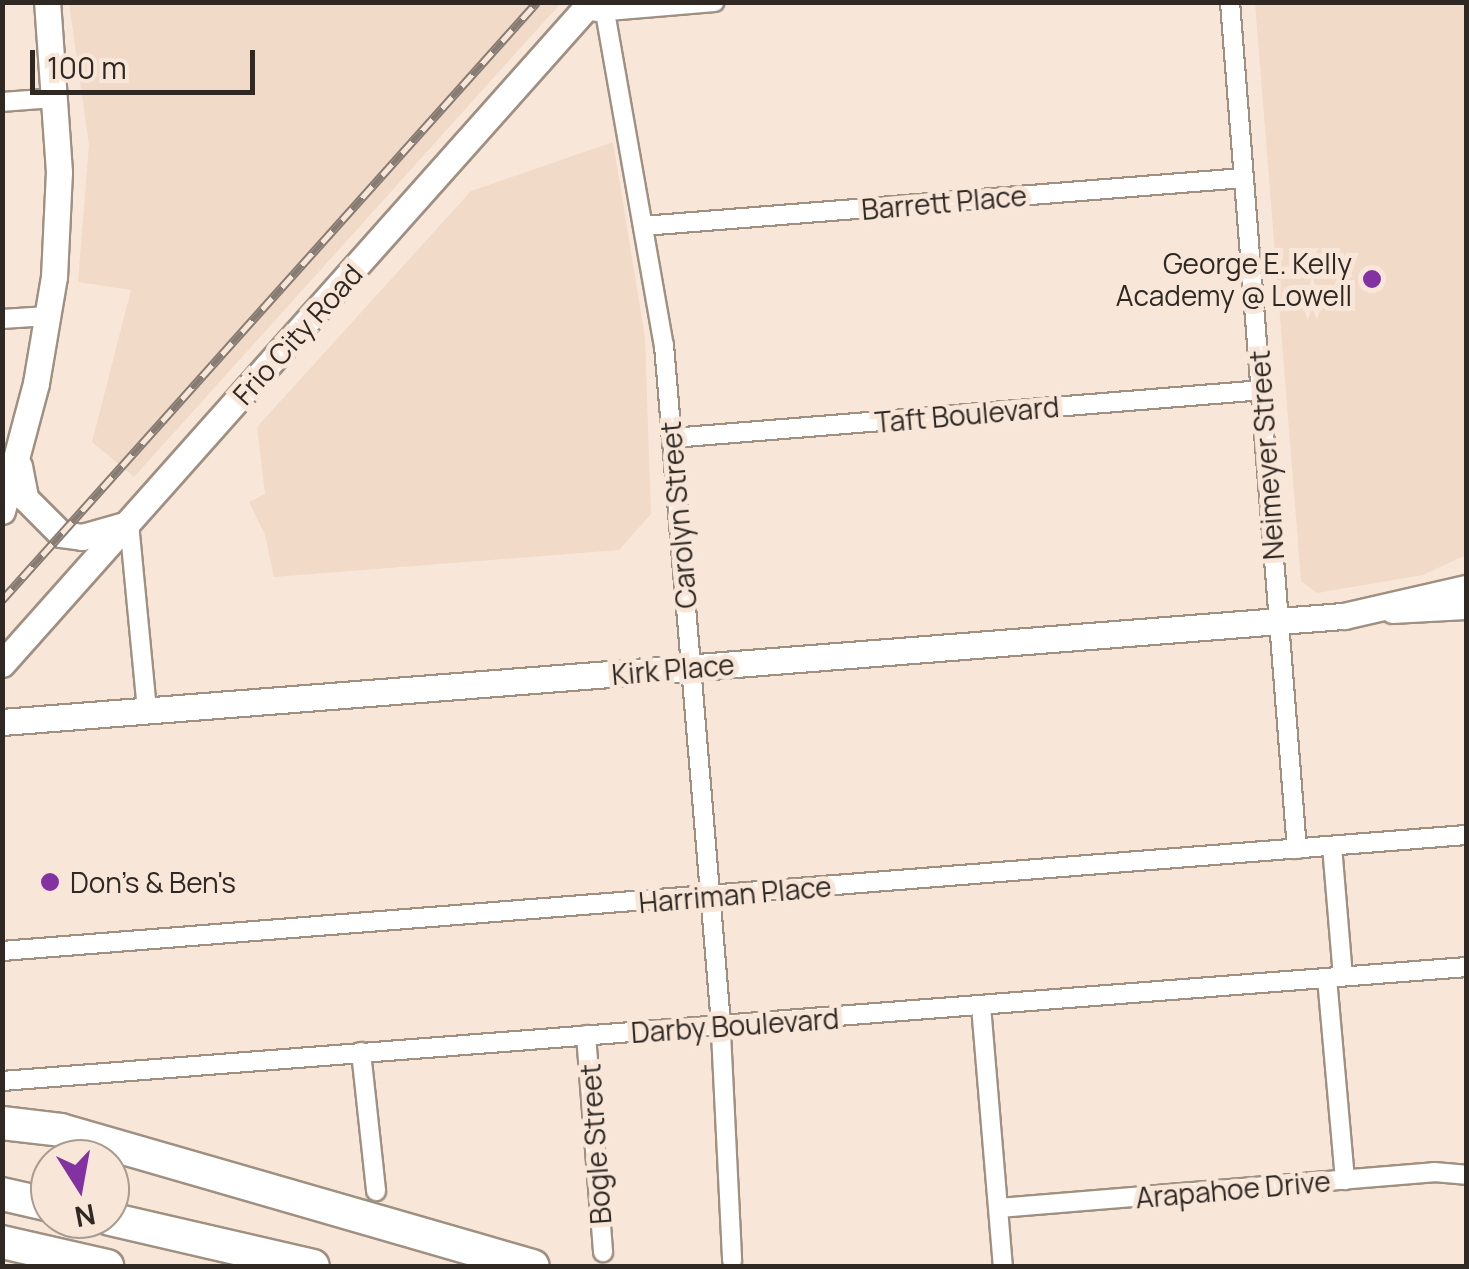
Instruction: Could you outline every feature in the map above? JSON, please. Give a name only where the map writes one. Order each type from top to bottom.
[{"type":"highway","points":[[2,1123],[61,1130],[533,1266]]},
{"type":"highway","points":[[2,1194],[30,1200]]},
{"type":"highway","points":[[130,1224],[313,1266]]},
{"type":"highway","points":[[2,1242],[107,1266]]},
{"type":"main road","points":[[2,511],[18,459],[48,316],[58,228],[55,98],[46,2]]},
{"type":"main road","name":"Frio City Road","points":[[2,664],[592,9]]},
{"type":"main road","points":[[18,459],[25,498],[61,534],[82,537],[129,523]]},
{"type":"main road","name":"Kirk Place","points":[[2,722],[1344,616],[1466,588]]},
{"type":"street","points":[[592,9],[715,2]]},
{"type":"street","name":"Neimeyer Street","points":[[1230,2],[1263,390],[1276,622],[1297,849]]},
{"type":"street","name":"Carolyn Street","points":[[592,9],[643,226],[672,438],[710,896],[732,1261]]},
{"type":"street","points":[[2,102],[55,98]]},
{"type":"street","name":"Barrett Place","points":[[643,226],[1244,178]]},
{"type":"street","points":[[2,319],[48,316]]},
{"type":"street","name":"Taft Boulevard","points":[[672,438],[1263,390]]},
{"type":"street","points":[[129,523],[147,711]]},
{"type":"street","name":"Kirk Place","points":[[1344,616],[1466,610]]},
{"type":"street","name":"Harriman Place","points":[[2,951],[1466,836]]},
{"type":"street","points":[[1332,846],[1345,1180]]},
{"type":"street","name":"Darby Boulevard","points":[[2,1081],[1466,968]]},
{"type":"street","points":[[981,1006],[1002,1266]]},
{"type":"street","name":"Bogle Street","points":[[586,1036],[603,1252]]},
{"type":"street","points":[[362,1052],[376,1192]]},
{"type":"street","name":"Arapahoe Drive","points":[[999,1208],[1345,1180],[1466,1175]]},
{"type":"shaded area","points":[[69,2],[561,3],[134,477],[92,442],[131,290],[78,282],[89,145]]},
{"type":"shaded area","name":"George E. Kelly Academy @ Lowell","points":[[1255,3],[1466,3],[1466,555],[1423,575],[1317,593],[1301,581]]},
{"type":"shaded area","points":[[613,142],[645,337],[651,514],[619,550],[274,577],[265,535],[249,502],[265,494],[257,427],[471,191]]},
{"type":"railway","points":[[2,600],[537,2]]},
{"type":"place","name":"George E. Kelly Academy @ Lowell","points":[[1372,279]]},
{"type":"place","name":"Don's & Ben's","points":[[50,882]]}]
